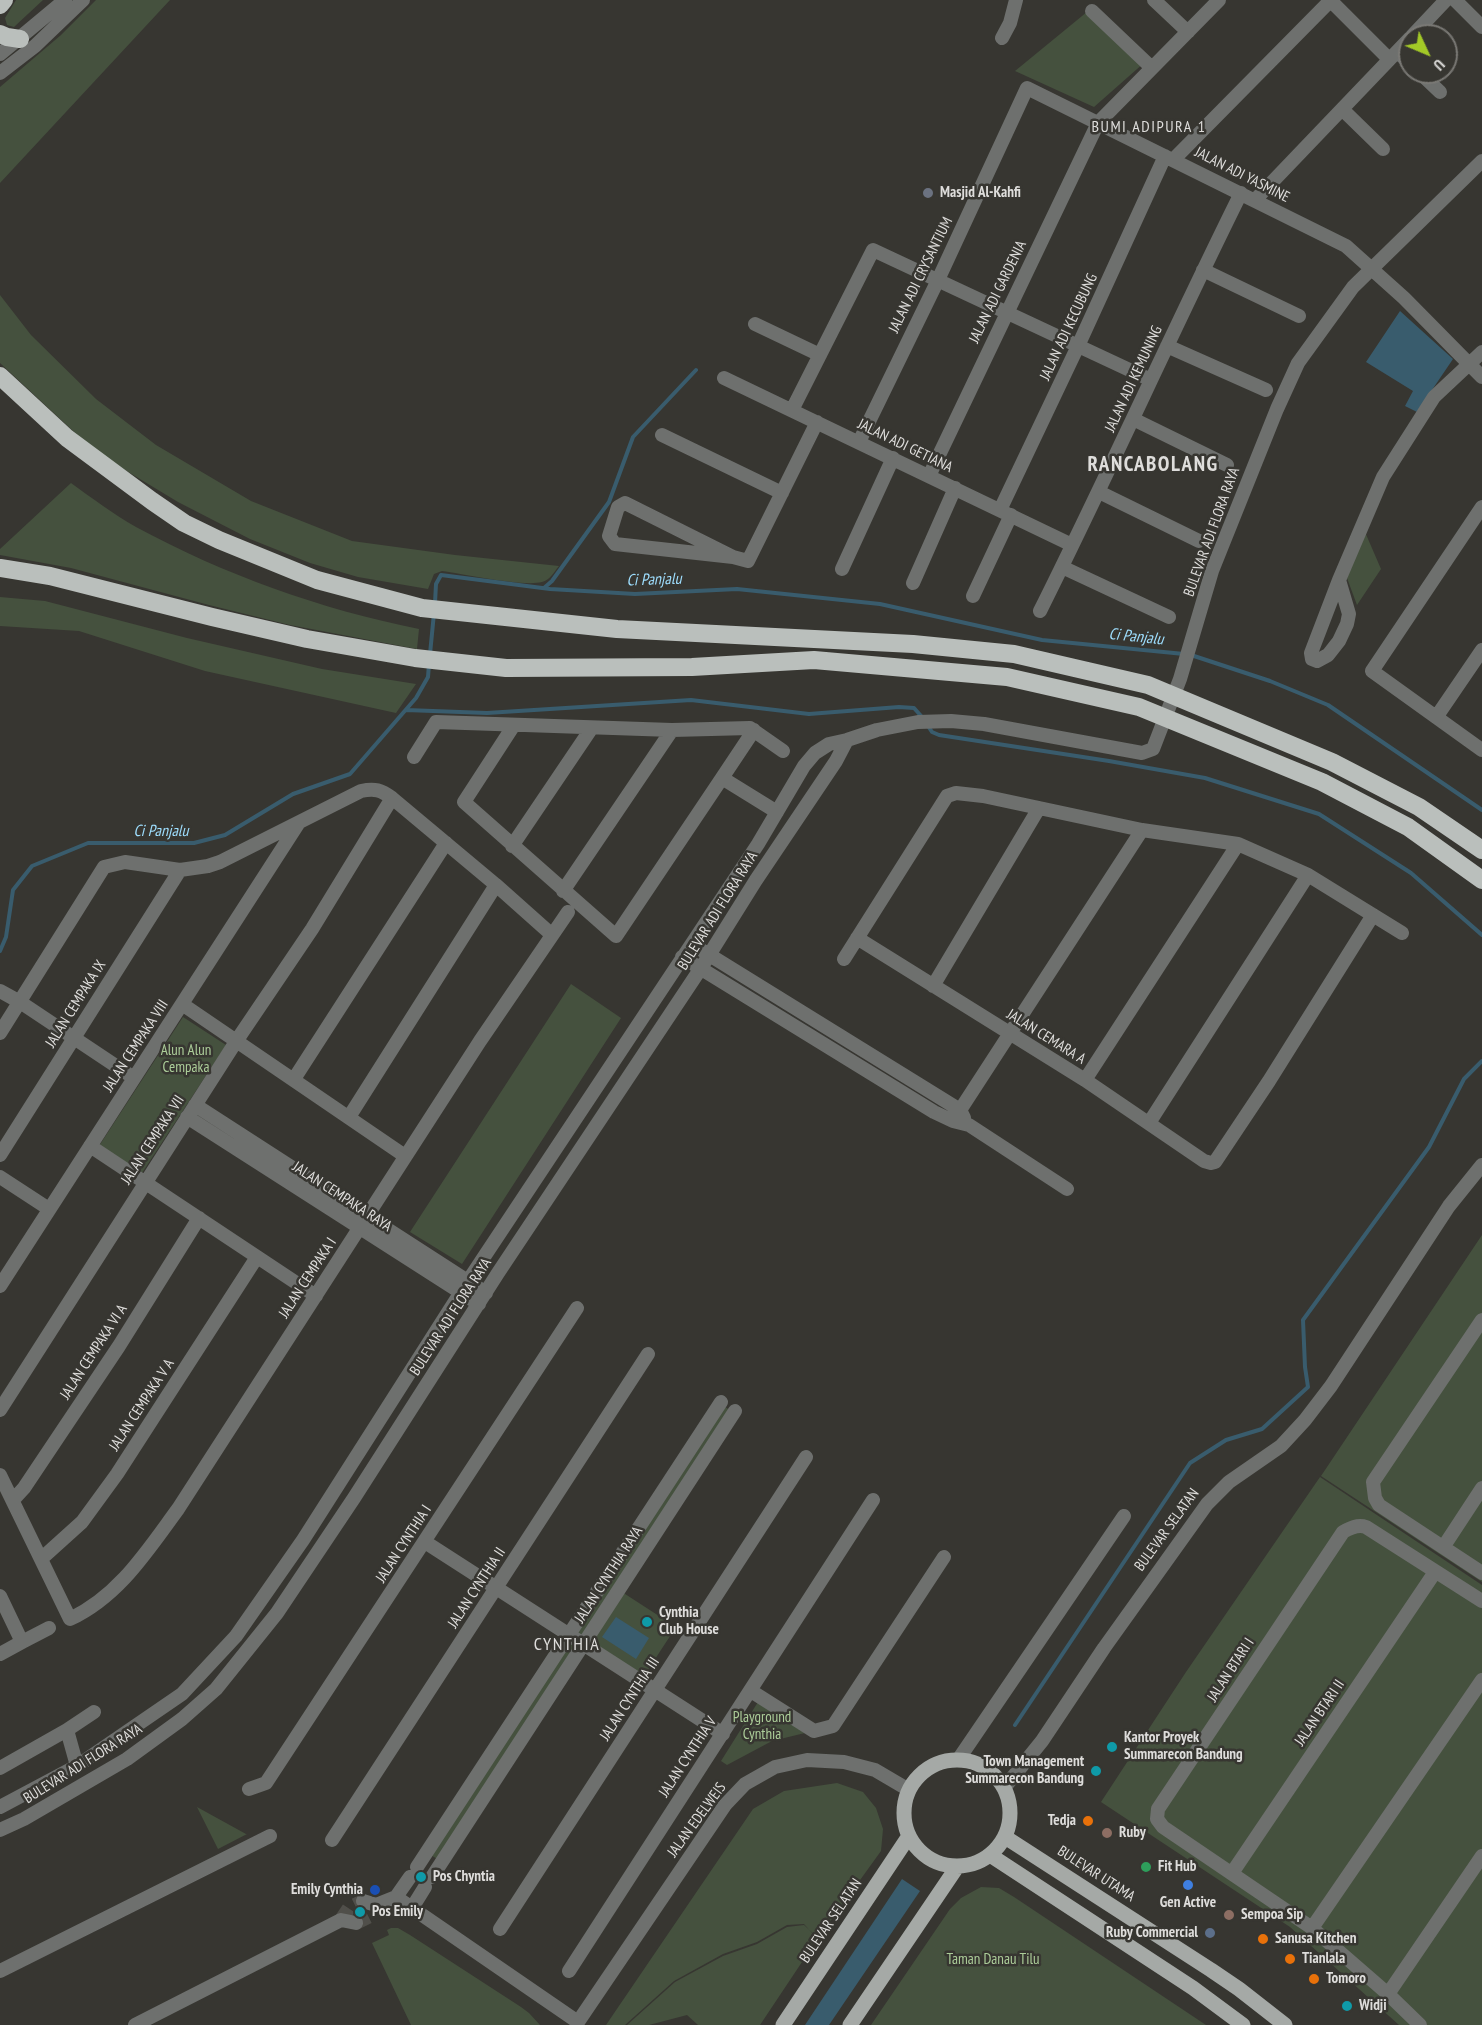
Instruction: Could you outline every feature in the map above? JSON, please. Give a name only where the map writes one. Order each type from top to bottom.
[{"type":"highway","points":[[0,5],[4,0]]},
{"type":"highway","points":[[0,33],[7,37],[20,39]]},
{"type":"highway","points":[[0,376],[67,438],[184,523],[219,540],[317,580],[422,608],[617,629],[913,644],[1003,653],[1148,685],[1332,762],[1419,807],[1482,850]]},
{"type":"highway","points":[[0,568],[61,579],[307,639],[414,658],[506,668],[692,667],[814,660],[1007,677],[1139,707],[1322,782],[1407,827],[1482,880]]},
{"type":"main road","points":[[958,1760],[980,1765],[990,1771],[1004,1788],[1011,1812],[1005,1837],[990,1855],[980,1862],[957,1867],[934,1861],[915,1846],[909,1836],[904,1813],[909,1790],[924,1771],[946,1761],[958,1760]]},
{"type":"main road","name":"BULEVAR SELATAN","points":[[783,2025],[909,1836]]},
{"type":"main road","name":"BULEVAR UTAMA","points":[[1005,1837],[1211,1970],[1285,2025]]},
{"type":"main road","points":[[990,1855],[1193,1988],[1243,2025]]},
{"type":"main road","points":[[850,2025],[957,1867]]},
{"type":"street","points":[[0,54],[65,0]]},
{"type":"street","points":[[0,73],[35,46],[83,0]]},
{"type":"street","points":[[1002,38],[1010,23],[1016,0]]},
{"type":"street","points":[[1154,0],[1188,32]]},
{"type":"street","name":"JALAN ADI GARDENIA","points":[[928,476],[1098,123],[1219,0]]},
{"type":"street","points":[[1169,158],[1331,0],[1398,57]]},
{"type":"street","points":[[1423,24],[1446,0]]},
{"type":"street","points":[[1455,0],[1482,27]]},
{"type":"street","points":[[1092,11],[1152,68]]},
{"type":"street","points":[[1256,200],[1398,51]]},
{"type":"street","points":[[1432,84],[1440,92]]},
{"type":"street","name":"JALAN ADI YASMINE","points":[[1027,88],[1346,246],[1404,298],[1470,364]]},
{"type":"street","name":"JALAN ADI CRYSANTIUM","points":[[859,442],[938,280],[1027,88]]},
{"type":"street","points":[[1342,110],[1383,149]]},
{"type":"street","name":"JALAN ADI KECUBUNG","points":[[973,596],[1005,512],[1078,346],[1169,158]]},
{"type":"street","name":"BULEVAR ADI FLORA RAYA","points":[[0,1807],[77,1766],[182,1694],[236,1636],[303,1540],[464,1287],[691,944],[777,812],[804,766],[815,753],[829,744],[877,730],[925,722],[951,721],[984,724],[1145,753],[1155,746],[1184,666],[1212,571],[1277,409],[1298,363],[1343,299],[1482,161]]},
{"type":"street","name":"JALAN ADI KEMUNING","points":[[1040,611],[1241,193]]},
{"type":"street","points":[[792,410],[873,250],[1150,380]]},
{"type":"street","points":[[1203,270],[1299,316]]},
{"type":"street","points":[[755,324],[820,355]]},
{"type":"street","points":[[1167,346],[1266,390]]},
{"type":"street","points":[[1339,580],[1349,614],[1347,624],[1339,641],[1328,655],[1317,661],[1312,659],[1311,653],[1339,580],[1383,477],[1434,397],[1482,352]]},
{"type":"street","points":[[1470,364],[1482,377]]},
{"type":"street","name":"JALAN ADI GETIANA","points":[[724,378],[1072,545]]},
{"type":"street","points":[[1133,419],[1227,465]]},
{"type":"street","points":[[733,557],[625,503],[618,507],[609,536],[615,544],[733,557],[748,561],[817,422]]},
{"type":"street","points":[[662,435],[782,493]]},
{"type":"street","points":[[842,569],[893,458]]},
{"type":"street","points":[[913,583],[955,488]]},
{"type":"street","points":[[1099,492],[1199,541]]},
{"type":"street","points":[[1482,507],[1372,671],[1482,750]]},
{"type":"street","points":[[1062,567],[1168,617]]},
{"type":"street","points":[[1437,716],[1482,650]]},
{"type":"street","points":[[414,758],[436,722],[591,729],[750,728],[783,751]]},
{"type":"street","points":[[514,725],[464,802],[616,936],[754,730]]},
{"type":"street","points":[[512,846],[591,729]]},
{"type":"street","points":[[563,891],[672,730]]},
{"type":"street","name":"BULEVAR ADI FLORA RAYA","points":[[0,1830],[24,1819],[127,1759],[182,1719],[216,1689],[277,1613],[701,968],[756,880],[836,761],[847,740]]},
{"type":"street","points":[[723,778],[777,812]]},
{"type":"street","points":[[0,1033],[104,867],[124,862],[180,870],[201,868],[220,862],[361,791],[372,788],[392,798],[552,934]]},
{"type":"street","points":[[844,959],[947,796],[956,793],[1143,830],[1238,844],[1308,875],[1402,933]]},
{"type":"street","name":"JALAN CEMPAKA VII","points":[[0,1410],[237,1040],[312,929],[392,798]]},
{"type":"street","points":[[933,986],[1039,808]]},
{"type":"street","name":"JALAN CEMPAKA VIII","points":[[0,1286],[299,823]]},
{"type":"street","points":[[957,1116],[1143,830]]},
{"type":"street","points":[[294,1079],[446,843]]},
{"type":"street","points":[[1085,1080],[1238,844]]},
{"type":"street","name":"JALAN CEMPAKA IX","points":[[0,1155],[180,870]]},
{"type":"street","points":[[1149,1123],[1308,875]]},
{"type":"street","points":[[349,1117],[496,885]]},
{"type":"street","name":"JALAN CEMPAKA I","points":[[40,1559],[70,1619],[104,1597],[128,1576],[178,1509],[405,1156],[568,912]]},
{"type":"street","name":"JALAN CEMARA A","points":[[857,938],[1085,1080],[1204,1161],[1211,1163],[1215,1162],[1269,1081],[1373,915]]},
{"type":"street","points":[[691,944],[1067,1189]]},
{"type":"street","points":[[682,957],[927,1108],[957,1116]]},
{"type":"street","points":[[0,991],[134,1078]]},
{"type":"street","points":[[182,1004],[405,1156]]},
{"type":"street","name":"JALAN CEMPAKA RAYA","points":[[191,1111],[482,1299]]},
{"type":"street","points":[[90,1146],[316,1296]]},
{"type":"street","name":"BULEVAR SELATAN","points":[[1004,1788],[1042,1741],[1104,1648],[1207,1504],[1229,1482],[1281,1446],[1332,1386],[1449,1206],[1482,1165]]},
{"type":"street","points":[[0,1177],[49,1209]]},
{"type":"street","name":"JALAN CEMPAKA VI A","points":[[13,1500],[24,1488],[119,1346],[199,1218]]},
{"type":"street","name":"JALAN CEMPAKA V A","points":[[40,1559],[82,1522],[117,1474],[257,1257]]},
{"type":"street","name":"JALAN CYNTHIA I","points":[[249,1789],[266,1783],[577,1308]]},
{"type":"street","points":[[1482,1320],[1373,1482],[1375,1498],[1379,1505],[1482,1573]]},
{"type":"street","name":"JALAN CYNTHIA II","points":[[332,1840],[648,1354]]},
{"type":"street","name":"JALAN CYNTHIA RAYA","points":[[396,1897],[721,1402]]},
{"type":"street","name":"JALAN CYNTHIA RAYA","points":[[412,1908],[735,1411]]},
{"type":"street","name":"JALAN CYNTHIA III","points":[[500,1929],[806,1457]]},
{"type":"street","points":[[0,1475],[40,1559]]},
{"type":"street","points":[[1444,1546],[1482,1488]]},
{"type":"street","name":"JALAN CYNTHIA V","points":[[569,1971],[873,1500]]},
{"type":"street","points":[[958,1760],[1124,1516]]},
{"type":"street","name":"JALAN BTARI I","points":[[1232,1873],[1162,1827],[1157,1819],[1158,1809],[1343,1532],[1351,1527],[1362,1525],[1435,1572]]},
{"type":"street","points":[[425,1542],[723,1734]]},
{"type":"street","points":[[751,1691],[814,1731],[833,1726],[944,1557]]},
{"type":"street","points":[[1435,1572],[1482,1601]]},
{"type":"street","name":"JALAN BTARI II","points":[[1232,1873],[1435,1572]]},
{"type":"street","points":[[0,1596],[22,1642]]},
{"type":"street","points":[[259,1602],[277,1613]]},
{"type":"street","points":[[0,1654],[49,1628]]},
{"type":"street","points":[[1312,1928],[1482,1680]]},
{"type":"street","points":[[0,1768],[94,1712]]},
{"type":"street","points":[[67,1730],[77,1766]]},
{"type":"street","name":"JALAN EDELWEIS","points":[[412,1908],[578,2022],[725,1805],[745,1784],[775,1767],[807,1760],[844,1762],[875,1770],[909,1790]]},
{"type":"street","points":[[0,1971],[270,1836]]},
{"type":"street","points":[[1388,1994],[1482,1856]]},
{"type":"street","points":[[1232,1873],[1312,1928],[1420,2025]]},
{"type":"street","points":[[370,1908],[396,1897],[412,1908]]},
{"type":"street","points":[[135,2025],[341,1920],[356,1923]]},
{"type":"green space","points":[[16,0],[43,0],[14,27],[7,25],[5,18]]},
{"type":"green space","points":[[96,0],[170,0],[0,183],[0,87],[61,35]]},
{"type":"green space","points":[[1093,7],[1145,62],[1094,107],[1015,71]]},
{"type":"green space","points":[[0,295],[31,335],[96,399],[156,445],[251,501],[352,541],[559,566],[547,580],[533,583],[508,582],[442,571],[434,574],[428,589],[358,577],[310,563],[250,539],[178,502],[86,443],[0,363]]},
{"type":"green space","points":[[71,483],[136,527],[239,575],[309,601],[419,629],[417,649],[290,625],[71,568],[0,555],[0,549]]},
{"type":"green space","points":[[1365,532],[1381,569],[1357,605],[1347,578]]},
{"type":"green space","points":[[0,597],[45,601],[187,638],[322,669],[416,684],[396,713],[205,671],[79,631],[0,626]]},
{"type":"green space","points":[[571,984],[621,1018],[462,1264],[410,1232]]},
{"type":"green space","name":"Alun Alun Cempaka","points":[[183,1017],[226,1045],[142,1173],[99,1146]]},
{"type":"green space","points":[[1482,1235],[1482,1582],[1321,1476]]},
{"type":"green space","points":[[721,1404],[731,1411],[582,1640],[572,1633]]},
{"type":"green space","points":[[1320,1477],[1482,1585],[1482,2025],[1399,2025],[1290,1927],[1101,1802],[1186,1672]]},
{"type":"green space","points":[[622,1592],[676,1627],[642,1679],[588,1644]]},
{"type":"green space","points":[[569,1638],[579,1644],[439,1860],[429,1854]]},
{"type":"green space","name":"Playground Cynthia","points":[[758,1702],[805,1733],[772,1741],[727,1765],[721,1761]]},
{"type":"green space","points":[[837,1783],[863,1792],[876,1808],[883,1829],[881,1851],[819,1937],[804,1924],[787,1925],[757,1942],[723,1954],[674,1981],[625,2025],[606,2025],[753,1809],[784,1791]]},
{"type":"green space","points":[[197,1807],[246,1834],[247,1834],[218,1849]]},
{"type":"green space","name":"Taman Danau Tilu","points":[[981,1887],[999,1888],[1014,1897],[1206,2025],[871,2025],[950,1909],[961,1898]]},
{"type":"green space","points":[[804,1925],[818,1938],[760,2025],[698,2025],[687,2015],[649,2025],[627,2025],[675,1982],[723,1956],[757,1944],[787,1927]]},
{"type":"green space","points":[[398,1928],[410,1935],[521,2007],[540,2025],[411,2025],[372,1943],[389,1935],[387,1930]]},
{"type":"water","points":[[1400,311],[1453,359],[1417,412],[1405,406],[1413,391],[1366,362]]},
{"type":"water","points":[[616,1617],[649,1638],[636,1659],[602,1637]]},
{"type":"water","points":[[902,1879],[920,1891],[829,2025],[805,2025]]},
{"type":"waterway","points":[[544,588],[552,581],[609,502],[633,437],[696,370]]},
{"type":"waterway","name":"Ci Panjalu","points":[[435,603],[436,584],[441,575],[550,589],[635,594],[737,589],[880,604],[1042,640],[1184,654]]},
{"type":"waterway","name":"Ci Panjalu","points":[[430,654],[434,613]]},
{"type":"waterway","name":"Ci Panjalu","points":[[1191,655],[1270,681],[1328,705],[1482,810]]},
{"type":"waterway","name":"Ci Panjalu","points":[[0,951],[6,937],[13,890],[32,866],[88,843],[194,843],[225,835],[293,794],[350,774],[416,698],[428,677],[429,664]]},
{"type":"waterway","points":[[406,710],[487,713],[691,700],[809,714],[899,707],[914,708],[922,717]]},
{"type":"waterway","points":[[928,726],[932,732],[939,735],[1205,778],[1319,814],[1411,873],[1482,935]]},
{"type":"waterway","points":[[1015,1725],[1190,1463],[1226,1440],[1262,1429],[1308,1387],[1303,1320],[1429,1147],[1464,1079],[1482,1061]]},
{"type":"tunnel","points":[[341,1920],[349,1908],[363,1901]]},
{"type":"tunnel","points":[[356,1923],[370,1916]]},
{"type":"place","name":"Masjid Al-Kahfi","points":[[928,193]]},
{"type":"place","name":"Cynthia Club House","points":[[647,1622]]},
{"type":"place","name":"Kantor Proyek Summarecon Bandung","points":[[1112,1747]]},
{"type":"place","name":"Town Management Summarecon Bandung","points":[[1096,1771]]},
{"type":"place","name":"Tedja","points":[[1088,1821]]},
{"type":"place","name":"Ruby","points":[[1107,1833]]},
{"type":"place","name":"Fit Hub","points":[[1146,1867]]},
{"type":"place","name":"Pos Chyntia","points":[[421,1877]]},
{"type":"place","name":"Gen Active","points":[[1188,1885]]},
{"type":"place","name":"Emily Cynthia","points":[[375,1890]]},
{"type":"place","name":"Pos Emily","points":[[360,1912]]},
{"type":"place","name":"Sempoa Sip","points":[[1229,1915]]},
{"type":"place","name":"Ruby Commercial","points":[[1210,1933]]},
{"type":"place","name":"Sanusa Kitchen","points":[[1263,1939]]},
{"type":"place","name":"Tianlala","points":[[1290,1959]]},
{"type":"place","name":"Tomoro","points":[[1314,1979]]},
{"type":"place","name":"Widji","points":[[1347,2006]]},
{"type":"district","name":"BUMI ADIPURA 1","points":[[1149,127]]},
{"type":"district","name":"RANCABOLANG","points":[[1153,465]]},
{"type":"district","name":"CYNTHIA","points":[[567,1645]]}]
